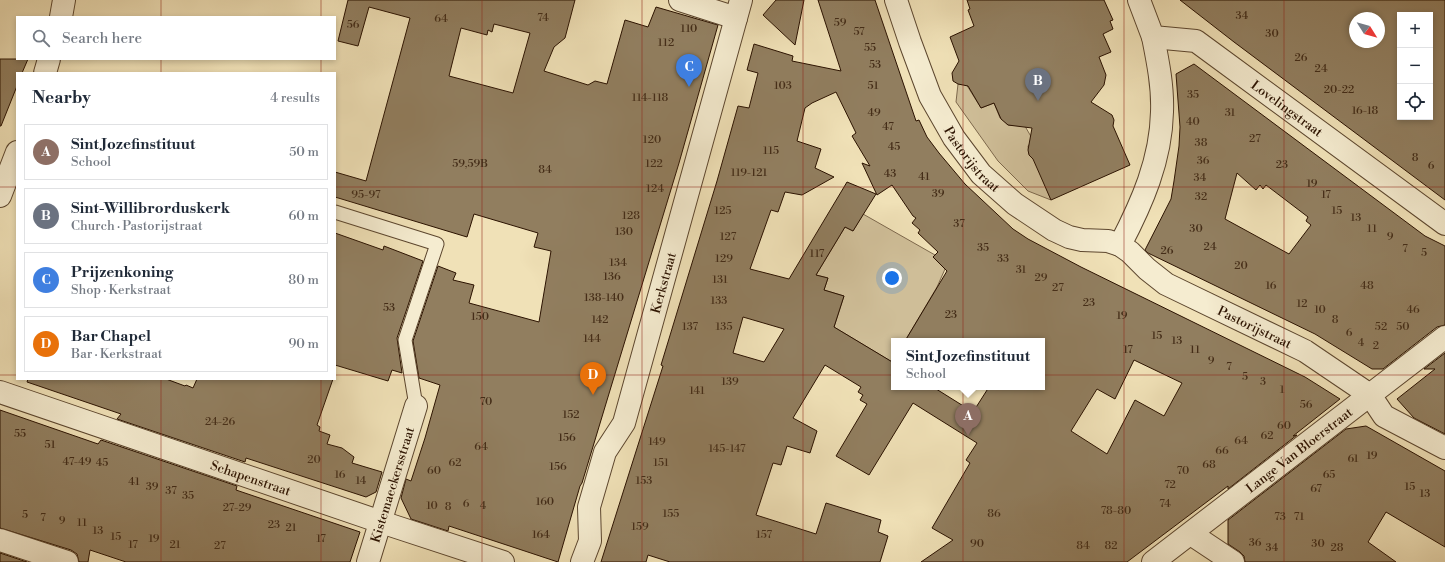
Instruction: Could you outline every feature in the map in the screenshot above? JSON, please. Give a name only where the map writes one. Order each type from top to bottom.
[{"type":"street","points":[[61,16],[64,0]]},
{"type":"street","points":[[680,0],[739,9]]},
{"type":"street","name":"Pastorijstraat","points":[[896,0],[930,96],[954,138],[981,174],[1016,204],[1054,230],[1069,237],[1082,240],[1108,241],[1120,245],[1166,284],[1305,351],[1370,395]]},
{"type":"street","points":[[1120,245],[1135,217],[1149,182],[1159,148],[1162,112],[1160,72],[1153,37],[1140,0]]},
{"type":"street","name":"Kerkstraat","points":[[582,562],[590,541],[589,507],[605,452],[624,423],[739,9]]},
{"type":"street","name":"Lovelingstraat","points":[[1153,37],[1196,40],[1445,224]]},
{"type":"street","points":[[45,72],[50,60]]},
{"type":"street","points":[[0,196],[16,155]]},
{"type":"street","name":"Lange Van Bloerstraat","points":[[1153,562],[1445,337]]},
{"type":"street","name":"Schapenstraat","points":[[0,392],[503,562]]},
{"type":"street","points":[[1370,395],[1384,416],[1445,448]]},
{"type":"street","name":"Kistemaeckersstraat","points":[[368,562],[416,406]]},
{"type":"street","points":[[1191,534],[1233,562]]},
{"type":"street","points":[[0,540],[67,562]]},
{"type":"lane","points":[[336,212],[437,244],[405,340],[416,406]]},
{"type":"shaded area","points":[[958,84],[966,84],[981,108],[994,103],[1000,118],[1003,117],[1004,121],[1008,125],[1013,125],[1022,121],[1033,140],[1028,146],[1029,154],[1035,160],[1051,200],[1028,191],[998,161],[956,102]]},
{"type":"shaded area","points":[[863,214],[935,255],[945,269],[937,287],[907,338],[891,338],[891,361],[834,327],[844,296],[824,290],[828,278],[816,275],[845,227],[853,231]]},
{"type":"building","points":[[348,0],[575,0],[565,38],[554,47],[544,71],[588,85],[595,81],[607,84],[625,20],[648,27],[656,7],[718,25],[679,163],[558,562],[449,526],[448,531],[411,519],[401,498],[406,479],[411,481],[440,385],[419,378],[413,341],[438,266],[456,273],[453,280],[474,285],[469,303],[539,322],[551,251],[534,247],[538,233],[474,214],[467,237],[336,197],[336,172],[366,181],[410,18],[369,7],[358,46],[338,41]],"holes":[[[494,24],[530,33],[513,93],[449,76],[461,28],[487,35],[488,30],[492,32]]]},
{"type":"building","points":[[776,0],[804,0],[795,45],[763,15]]},
{"type":"building","points":[[818,0],[875,0],[916,121],[919,120],[927,137],[965,184],[1013,229],[1028,239],[1081,267],[1305,377],[1340,399],[1228,489],[1228,486],[1127,562],[921,562],[953,540],[932,528],[970,463],[966,460],[977,443],[913,403],[869,475],[836,456],[867,404],[860,400],[863,395],[858,392],[861,387],[825,365],[793,418],[817,431],[810,453],[787,446],[781,465],[773,463],[756,515],[816,534],[826,503],[881,520],[878,532],[888,536],[880,562],[670,562],[648,555],[646,562],[601,562],[663,366],[661,365],[717,181],[738,106],[749,108],[758,73],[747,70],[754,44],[793,56],[792,61],[841,71]],"holes":[[[836,92],[856,133],[852,136],[870,166],[862,163],[877,195],[892,185],[913,216],[916,218],[912,223],[920,230],[918,233],[938,252],[933,257],[947,271],[907,338],[1045,338],[1045,390],[987,390],[973,412],[938,390],[891,390],[891,361],[834,327],[844,296],[824,290],[828,278],[816,275],[845,227],[853,231],[876,194],[847,182],[789,279],[750,269],[771,210],[778,212],[785,192],[802,195],[834,177],[815,168],[821,149],[797,141],[805,108],[812,103]],[[743,317],[784,329],[764,362],[733,353]],[[1134,360],[1182,383],[1164,416],[1135,400],[1107,454],[1071,431],[1097,389],[1115,399]]]},
{"type":"building","points":[[967,0],[1104,0],[1113,20],[1110,21],[1113,29],[1103,34],[1111,52],[1099,57],[1106,75],[1104,85],[1091,102],[1112,115],[1114,120],[1113,126],[1130,165],[1051,200],[1033,159],[1029,155],[1028,150],[1032,128],[1008,125],[1001,119],[994,103],[981,108],[968,86],[958,84],[953,81],[952,73],[959,61],[950,37],[974,26],[968,10],[970,9]]},
{"type":"building","points":[[1180,0],[1445,0],[1445,200],[1234,42]]},
{"type":"building","points":[[0,59],[28,60],[22,72],[16,72],[16,88],[0,126]]},
{"type":"building","points":[[1194,64],[1425,236],[1445,246],[1445,325],[1437,327],[1383,369],[1372,369],[1315,334],[1148,253],[1145,250],[1171,199],[1174,181],[1180,127],[1176,74]],"holes":[[[1237,173],[1256,190],[1260,185],[1263,189],[1266,185],[1308,217],[1306,221],[1311,225],[1289,254],[1225,219]]]},
{"type":"building","points":[[336,233],[383,250],[384,246],[423,261],[397,338],[402,373],[392,370],[388,381],[336,365]]},
{"type":"building","points":[[1445,353],[1445,434],[1414,418],[1397,399],[1435,369],[1424,369]]},
{"type":"building","points":[[28,380],[169,380],[193,388],[197,380],[333,380],[317,425],[320,427],[319,431],[330,435],[327,444],[342,448],[354,457],[352,463],[382,472],[376,492],[366,497],[246,458],[245,462],[117,419],[121,414],[27,382]]},
{"type":"building","points":[[0,410],[98,444],[101,440],[237,486],[236,490],[360,532],[350,562],[126,562],[90,550],[88,562],[79,562],[77,554],[71,550],[0,528]]},
{"type":"building","points":[[1366,426],[1445,471],[1445,547],[1386,512],[1368,542],[1396,562],[1245,562],[1244,556],[1228,544],[1228,520],[1346,429]]},
{"type":"building","points":[[0,553],[27,562],[0,562]]},
{"type":"place","name":"Prijzenkoning","points":[[689,87]]},
{"type":"place","name":"Sint-Willibrorduskerk","points":[[1038,101]]},
{"type":"place","name":"Bar Chapel","points":[[593,395]]},
{"type":"place","name":"Sint Jozefinstituut","points":[[968,436]]}]
